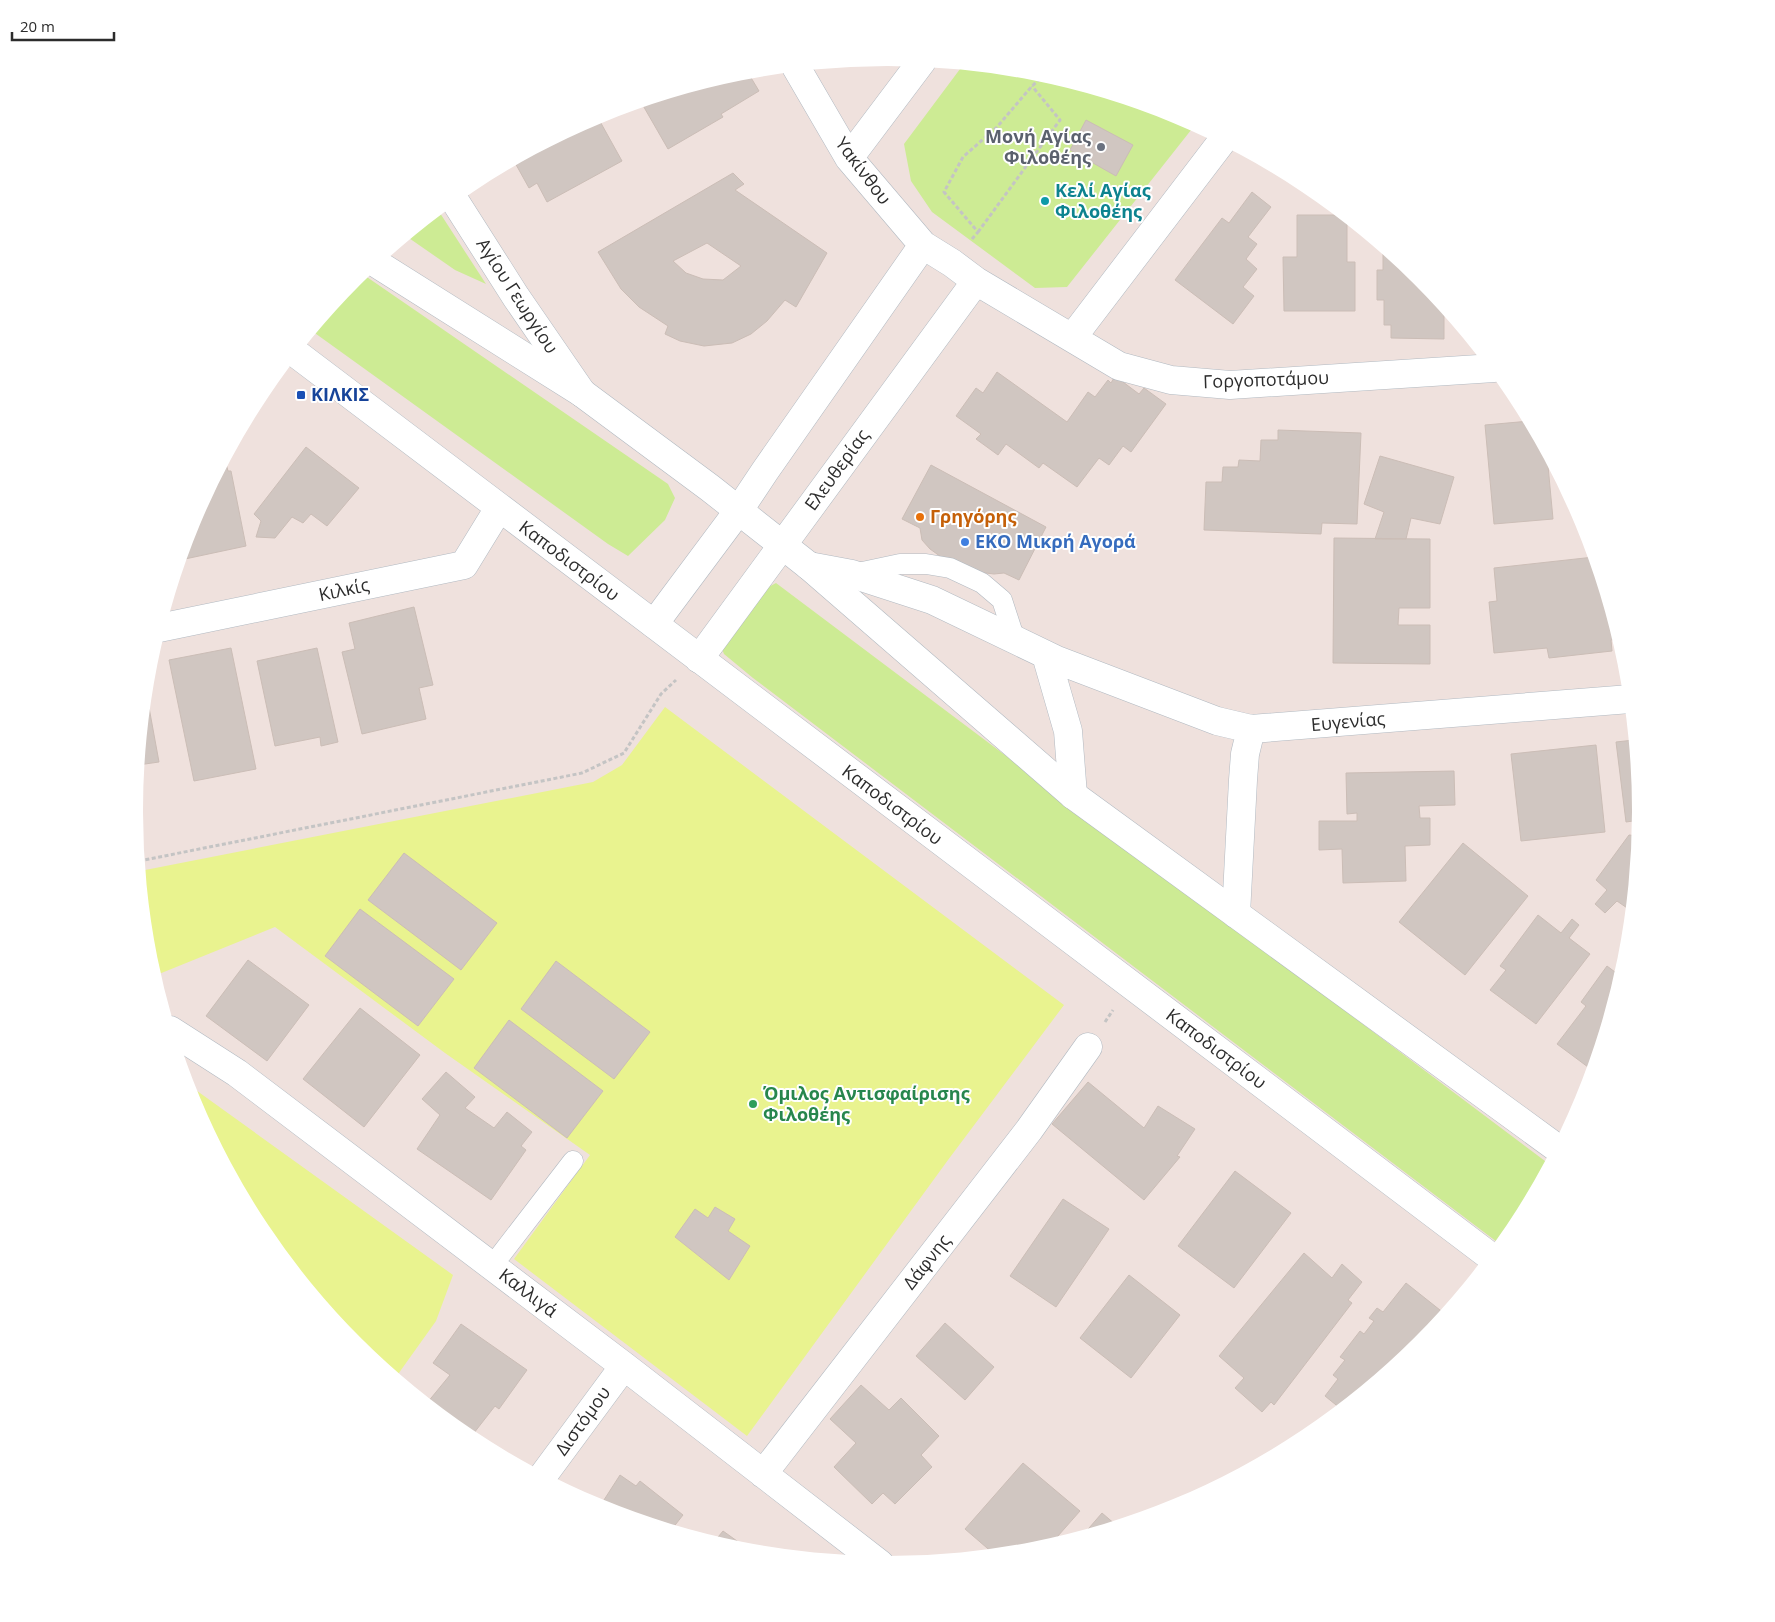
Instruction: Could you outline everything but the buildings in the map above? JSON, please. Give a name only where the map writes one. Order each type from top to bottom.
[{"type":"street","points":[[849,158],[917,67]]},
{"type":"street","name":"Υακίνθου","points":[[799,72],[849,158],[923,245]]},
{"type":"street","points":[[1072,338],[1220,144]]},
{"type":"street","name":"Αγίου Γεωργίου","points":[[457,204],[516,298],[582,393]]},
{"type":"street","points":[[654,624],[739,510],[923,245]]},
{"type":"street","name":"Γοργοποτάμου","points":[[923,245],[976,281],[1119,366],[1171,380],[1230,385],[1486,369]]},
{"type":"street","points":[[380,266],[582,393],[739,510],[809,566],[1073,795],[1553,1144]]},
{"type":"street","name":"Ελευθερίας","points":[[699,659],[976,281]]},
{"type":"street","name":"Καποδιστρίου","points":[[299,356],[1486,1253]]},
{"type":"street","name":"Κιλκίς","points":[[166,627],[464,565],[499,508]]},
{"type":"street","name":"Ευγενίας","points":[[809,566],[852,574],[932,600],[1046,655],[1217,721],[1251,729],[1624,700]]},
{"type":"street","points":[[1046,655],[1068,731],[1073,795]]},
{"type":"street","points":[[1236,914],[1242,780],[1245,754],[1251,729]]},
{"type":"street","name":"Καλλιγά","points":[[177,1035],[238,1073],[624,1366],[869,1555]]},
{"type":"street","name":"Δάφνης","points":[[763,1474],[1029,1130],[1088,1047]]},
{"type":"street","name":"Διστόμου","points":[[545,1472],[624,1366]]},
{"type":"lane","points":[[852,574],[900,564],[926,564],[950,568],[982,583],[1002,600],[1015,640]]},
{"type":"lane","points":[[492,1266],[573,1161]]},
{"type":"path","points":[[978,232],[944,192],[963,157],[996,127],[1037,82]]},
{"type":"path","points":[[952,264],[978,232],[1060,120],[1032,86]]},
{"type":"path","points":[[144,860],[582,773],[624,753],[661,694],[699,659]]},
{"type":"path","points":[[1088,1047],[1131,985]]},
{"type":"green space","points":[[959,70],[1033,81],[1080,92],[1127,106],[1190,131],[1067,287],[1035,288],[932,212],[911,181],[904,144]]},
{"type":"green space","points":[[441,215],[486,284],[455,270],[411,239]]},
{"type":"green space","points":[[368,278],[668,484],[675,498],[665,520],[628,556],[608,544],[316,334]]},
{"type":"green space","points":[[776,583],[1544,1160],[1507,1225],[1495,1241],[753,678],[724,654],[720,644],[763,590]]},
{"type":"green space","name":"Όμιλος Αντισφαίρισης Φιλοθέης","points":[[665,707],[1064,1005],[948,1160],[747,1436],[514,1259],[590,1155],[445,1053],[275,927],[161,973],[157,956],[145,870],[593,782],[622,765]]},
{"type":"green space","points":[[197,1091],[453,1275],[436,1321],[399,1373],[361,1338],[328,1302],[268,1225],[220,1140]]},
{"type":"place","name":"Μονή Αγίας Φιλοθέης","points":[[1101,147]]},
{"type":"place","name":"Κελί Αγίας Φιλοθέης","points":[[1045,201]]},
{"type":"place","name":"ΚΙΛΚΙΣ","points":[[301,395]]},
{"type":"place","name":"Γρηγόρης","points":[[920,517]]},
{"type":"place","name":"ΕΚΟ Μικρή Αγορά","points":[[965,542]]},
{"type":"place","name":"Όμιλος Αντισφαίρισης Φιλοθέης","points":[[753,1104]]}]
